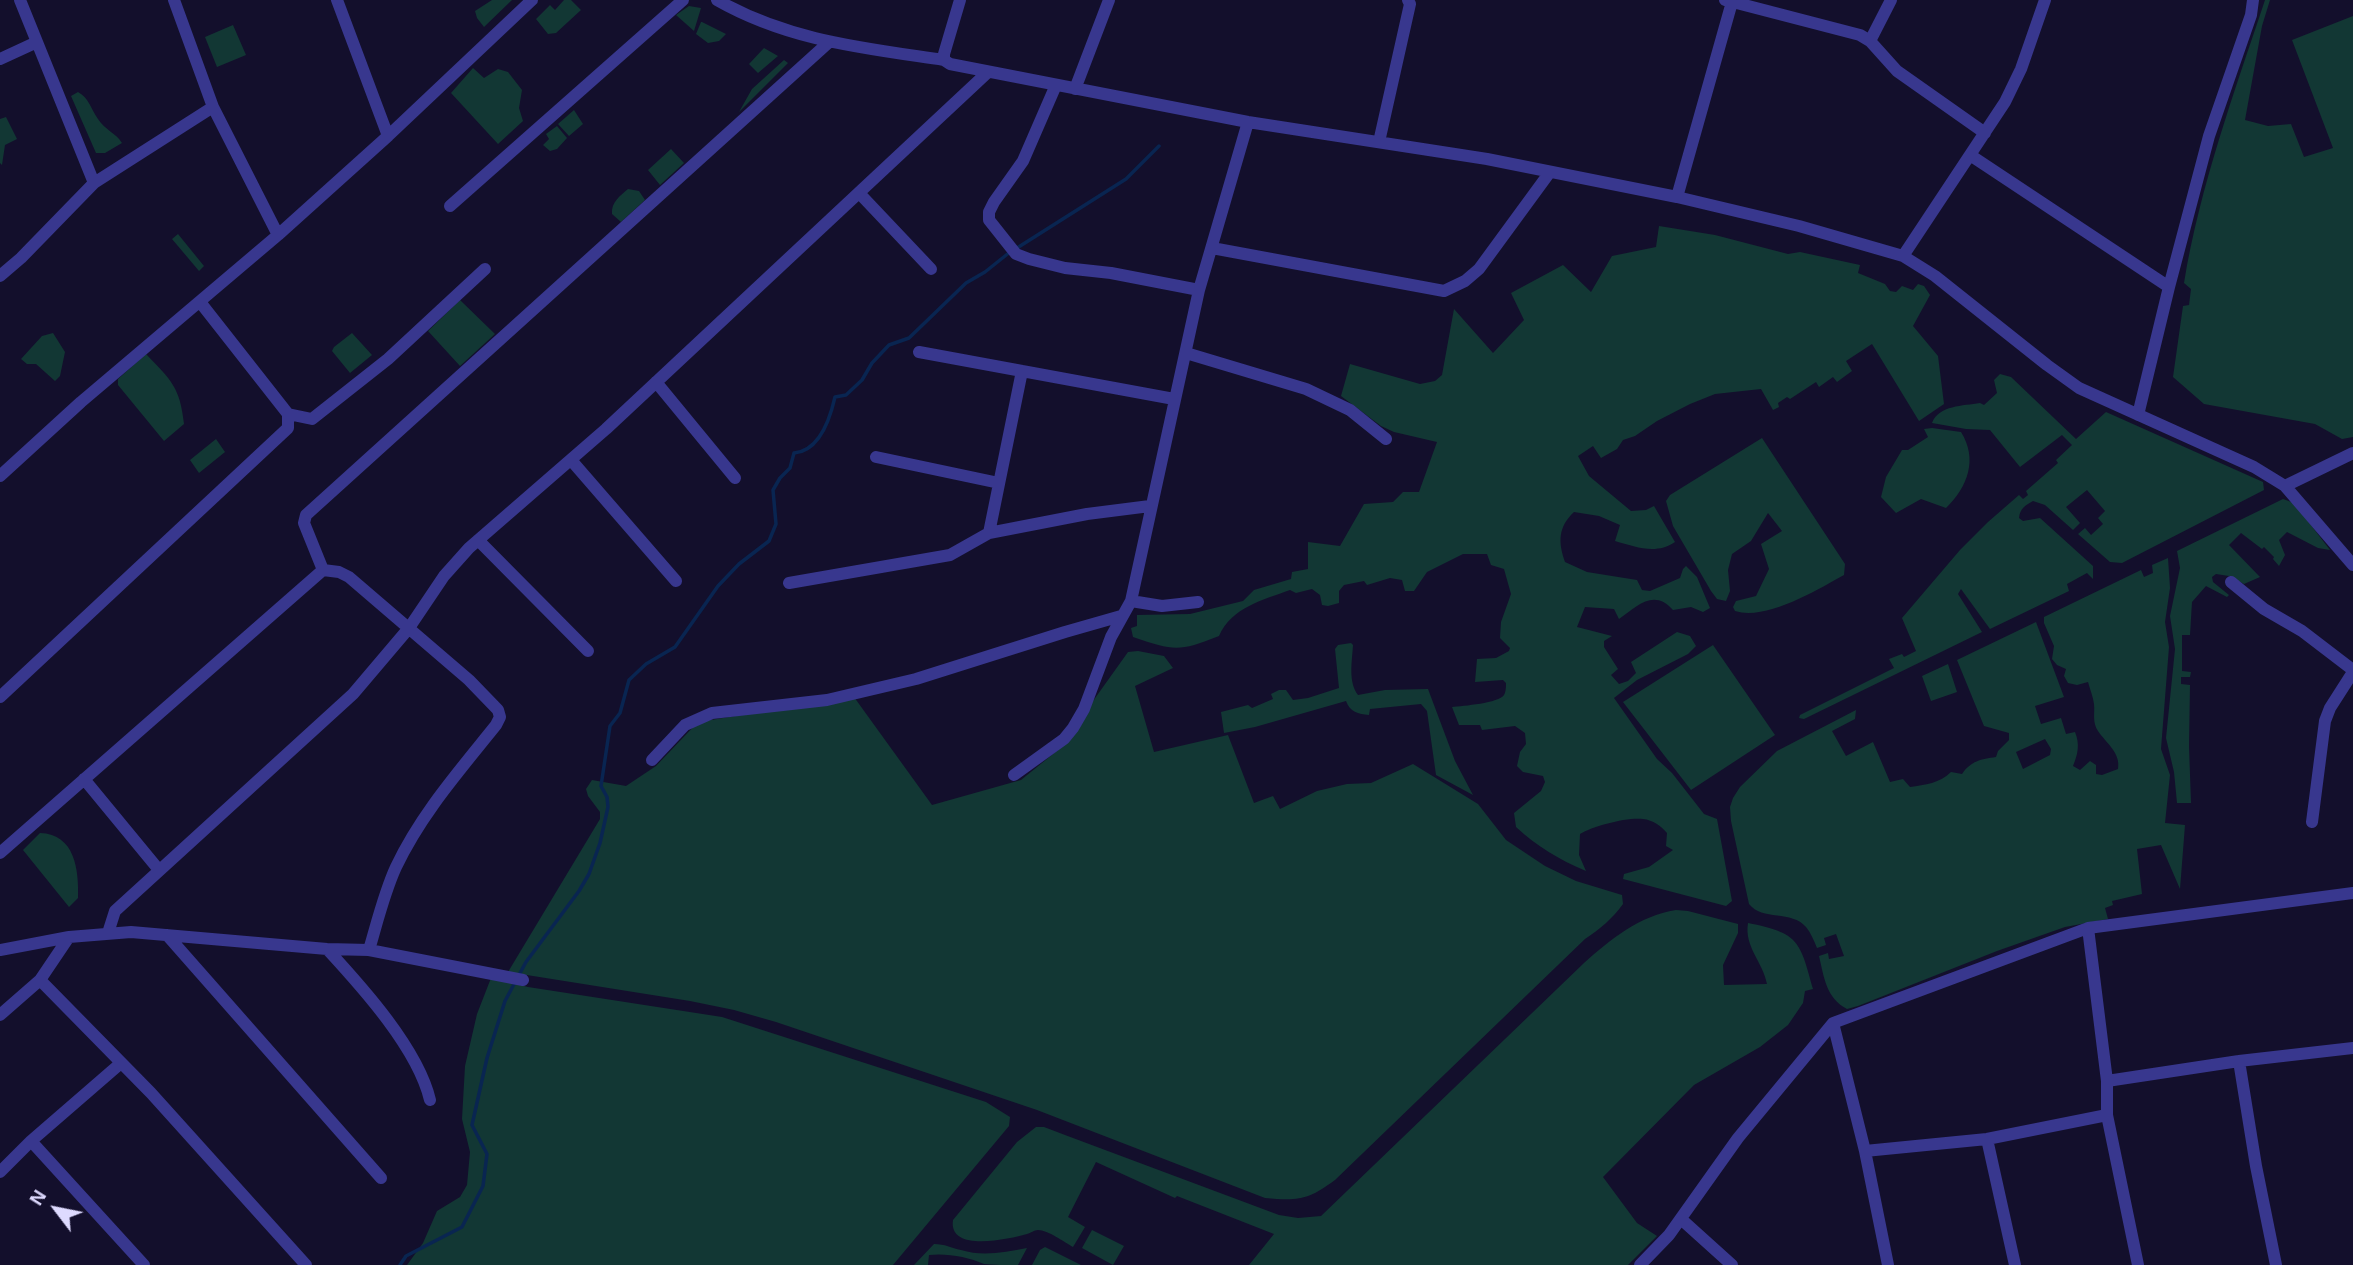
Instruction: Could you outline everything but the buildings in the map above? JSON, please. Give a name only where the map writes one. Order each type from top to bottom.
[{"type":"street","points":[[20,0],[94,183]]},
{"type":"street","points":[[174,0],[213,107],[278,235]]},
{"type":"street","points":[[337,0],[388,136]]},
{"type":"street","points":[[0,476],[81,402],[278,235],[532,0]]},
{"type":"street","points":[[450,206],[683,0]]},
{"type":"street","points":[[717,0],[772,26],[828,43],[944,60],[950,64],[988,72],[1248,122],[1487,159],[1677,197],[1800,226],[1903,256],[1935,275],[2047,365],[2080,388],[2254,467],[2285,486],[2353,565]]},
{"type":"street","points":[[944,60],[960,0]]},
{"type":"street","points":[[1075,89],[1109,0]]},
{"type":"street","points":[[1380,142],[1397,71],[1408,0]]},
{"type":"street","points":[[1870,41],[1891,0]]},
{"type":"street","points":[[1903,256],[2005,102],[2021,69],[2045,0]]},
{"type":"street","points":[[2138,415],[2209,136],[2251,15],[2253,0]]},
{"type":"street","points":[[1677,197],[1729,1],[1847,30],[1870,41],[1897,71],[1985,133]]},
{"type":"street","points":[[0,59],[37,42]]},
{"type":"street","points":[[323,570],[304,523],[306,515],[610,243],[828,43]]},
{"type":"street","points":[[108,933],[110,919],[115,911],[353,694],[409,628],[444,576],[478,540],[656,382],[988,72]]},
{"type":"street","points":[[1056,85],[1023,161],[989,212],[989,220],[1013,251],[1065,268],[1111,273],[1199,290]]},
{"type":"street","points":[[0,276],[94,183],[213,107]]},
{"type":"street","points":[[1013,775],[1064,740],[1073,728],[1121,616],[1131,601],[1199,290],[1248,122]]},
{"type":"street","points":[[1970,155],[2169,287]]},
{"type":"street","points":[[1212,248],[1444,291],[1479,269],[1550,172]]},
{"type":"street","points":[[860,194],[931,269]]},
{"type":"street","points":[[288,414],[312,419],[388,359],[485,270]]},
{"type":"street","points":[[0,697],[288,428],[288,414],[200,302]]},
{"type":"street","points":[[919,352],[1174,400]]},
{"type":"street","points":[[1185,353],[1306,389],[1350,410],[1386,439]]},
{"type":"street","points":[[989,533],[1022,371]]},
{"type":"street","points":[[656,382],[735,478]]},
{"type":"street","points":[[2285,486],[2353,453]]},
{"type":"street","points":[[876,457],[999,483]]},
{"type":"street","points":[[570,460],[676,581]]},
{"type":"street","points":[[789,583],[950,555],[989,533],[1087,514],[1150,506]]},
{"type":"street","points":[[478,540],[588,651]]},
{"type":"street","points":[[0,853],[323,570],[339,572],[469,680],[498,710],[500,717],[413,835],[395,869],[369,950]]},
{"type":"street","points":[[2231,582],[2264,609],[2302,631],[2353,671],[2325,721],[2312,822]]},
{"type":"street","points":[[1131,601],[1162,606],[1198,602]]},
{"type":"street","points":[[652,760],[685,725],[712,713],[827,700],[916,679],[1121,616]]},
{"type":"street","points":[[84,779],[159,870]]},
{"type":"street","points":[[1640,1265],[1669,1236],[1738,1138],[1833,1023],[2088,928],[2353,893]]},
{"type":"street","points":[[2088,928],[2108,1081],[2107,1115],[2138,1265]]},
{"type":"street","points":[[0,950],[69,937],[131,932],[327,950],[369,950],[523,980]]},
{"type":"street","points":[[167,935],[381,1178]]},
{"type":"street","points":[[0,1015],[40,979],[69,937]]},
{"type":"street","points":[[327,950],[361,986],[419,1067],[430,1100]]},
{"type":"street","points":[[40,979],[121,1063],[306,1265]]},
{"type":"street","points":[[1833,1023],[1865,1151],[1888,1265]]},
{"type":"street","points":[[2108,1081],[2239,1061],[2353,1048]]},
{"type":"street","points":[[2239,1061],[2276,1265]]},
{"type":"street","points":[[0,1172],[31,1141],[121,1063]]},
{"type":"street","points":[[1865,1151],[1987,1139],[2107,1115]]},
{"type":"street","points":[[1987,1139],[2015,1265]]},
{"type":"street","points":[[31,1141],[144,1265]]},
{"type":"street","points":[[1681,1219],[1732,1265]]},
{"type":"green space","points":[[492,0],[512,0],[484,27],[475,11]]},
{"type":"green space","points":[[564,0],[571,0],[581,10],[556,33],[548,34],[536,19],[550,5],[555,10]]},
{"type":"green space","points":[[2265,0],[2270,0],[2262,26],[2245,120],[2268,126],[2291,124],[2304,157],[2333,148],[2292,40],[2353,16],[2353,437],[2342,439],[2315,424],[2204,404],[2173,377],[2183,306],[2189,305],[2191,289],[2184,283],[2199,211],[2219,140]]},
{"type":"green space","points":[[689,6],[701,8],[694,31],[676,15]]},
{"type":"green space","points":[[701,22],[726,34],[719,41],[708,43],[696,34]]},
{"type":"green space","points":[[233,25],[246,55],[217,67],[205,37]]},
{"type":"green space","points":[[764,48],[778,56],[758,73],[749,64]]},
{"type":"green space","points":[[784,60],[788,63],[739,112],[752,89]]},
{"type":"green space","points":[[473,68],[484,78],[498,69],[508,72],[522,90],[519,108],[523,121],[498,144],[451,93]]},
{"type":"green space","points":[[78,92],[101,123],[122,143],[105,153],[96,153],[71,96]]},
{"type":"green space","points":[[574,110],[583,124],[569,136],[558,124]]},
{"type":"green space","points":[[6,117],[17,139],[5,145],[2,165],[0,119]]},
{"type":"green space","points":[[557,126],[567,138],[557,149],[550,151],[543,145],[549,139],[546,134]]},
{"type":"green space","points":[[671,149],[684,163],[660,185],[648,170]]},
{"type":"green space","points":[[628,189],[639,191],[645,200],[621,222],[612,214],[612,210]]},
{"type":"green space","points":[[1659,226],[1715,235],[1788,254],[1800,252],[1860,265],[1858,273],[1885,284],[1890,291],[1896,292],[1902,286],[1913,290],[1918,284],[1924,286],[1930,295],[1913,326],[1938,356],[1944,404],[1919,421],[1872,344],[1846,361],[1852,371],[1837,382],[1833,377],[1819,387],[1816,382],[1790,399],[1787,397],[1773,410],[1761,389],[1715,394],[1690,404],[1635,436],[1623,440],[1617,449],[1601,458],[1593,446],[1578,456],[1589,476],[1631,511],[1646,510],[1654,506],[1675,542],[1653,549],[1615,541],[1620,525],[1599,516],[1574,512],[1562,529],[1561,548],[1565,562],[1587,572],[1637,580],[1642,590],[1650,591],[1680,578],[1686,566],[1697,577],[1710,608],[1703,612],[1691,607],[1673,610],[1659,600],[1652,600],[1639,605],[1619,619],[1614,609],[1585,607],[1577,627],[1612,636],[1604,641],[1604,647],[1618,669],[1611,675],[1619,684],[1628,681],[1636,673],[1631,662],[1677,632],[1690,636],[1696,646],[1688,654],[1637,680],[1614,698],[1657,759],[1672,773],[1704,814],[1717,819],[1732,901],[1726,906],[1623,879],[1624,874],[1649,867],[1673,850],[1666,846],[1667,833],[1650,821],[1619,821],[1580,834],[1579,855],[1586,871],[1549,852],[1516,827],[1514,813],[1541,791],[1545,782],[1543,776],[1523,772],[1517,766],[1520,752],[1526,744],[1525,733],[1515,726],[1482,730],[1480,725],[1459,725],[1452,707],[1495,700],[1501,698],[1505,692],[1506,683],[1503,680],[1475,682],[1477,659],[1496,658],[1510,648],[1500,638],[1501,622],[1511,594],[1504,569],[1491,565],[1487,554],[1463,554],[1427,572],[1414,591],[1405,591],[1402,580],[1390,578],[1367,585],[1364,581],[1344,585],[1339,591],[1339,603],[1328,606],[1322,605],[1320,595],[1312,589],[1296,593],[1290,590],[1240,611],[1219,636],[1185,647],[1168,647],[1133,637],[1131,628],[1137,626],[1137,615],[1190,614],[1243,601],[1254,590],[1291,579],[1292,572],[1308,569],[1308,542],[1340,546],[1364,504],[1393,502],[1403,492],[1419,492],[1437,442],[1394,432],[1381,426],[1341,396],[1350,364],[1420,384],[1435,381],[1442,375],[1454,309],[1493,353],[1524,320],[1511,293],[1563,265],[1591,292],[1612,256],[1656,247]]},
{"type":"green space","points":[[178,234],[204,266],[199,271],[172,239]]},
{"type":"green space","points":[[460,300],[495,334],[460,366],[428,331]]},
{"type":"green space","points":[[53,333],[65,352],[60,376],[55,381],[36,364],[27,364],[21,359],[42,336]]},
{"type":"green space","points":[[352,333],[372,355],[350,373],[332,351]]},
{"type":"green space","points":[[146,354],[173,385],[180,401],[184,424],[164,441],[118,385],[118,379]]},
{"type":"green space","points":[[2000,374],[2011,377],[2076,439],[2106,412],[2263,482],[2264,490],[2122,563],[2110,562],[2078,534],[2085,528],[2091,535],[2103,524],[2098,518],[2105,511],[2087,490],[2066,507],[2080,523],[2073,530],[2045,505],[2033,501],[2022,509],[2019,518],[2023,521],[2040,518],[2093,566],[2093,579],[2087,573],[2067,584],[2069,591],[1990,629],[1961,589],[1958,594],[1982,632],[1804,719],[1799,718],[1800,715],[1894,668],[1889,659],[1902,654],[1904,657],[1916,651],[1902,618],[1960,550],[2019,495],[2023,499],[2028,495],[2026,491],[2058,463],[2056,460],[2072,445],[2062,435],[2020,467],[1990,430],[1932,423],[1935,417],[1946,410],[1980,403],[1984,405],[1997,393],[1994,380]]},
{"type":"green space","points":[[1924,429],[1961,432],[1970,462],[1965,482],[1946,508],[1921,499],[1896,513],[1881,497],[1886,477],[1902,450],[1908,450],[1928,437]]},
{"type":"green space","points":[[1762,438],[1845,564],[1844,575],[1806,596],[1776,608],[1747,613],[1735,611],[1733,607],[1736,601],[1756,596],[1769,569],[1761,544],[1782,531],[1768,513],[1751,541],[1732,554],[1728,570],[1730,591],[1726,601],[1717,599],[1673,526],[1666,501],[1670,495]]},
{"type":"green space","points":[[216,439],[225,452],[199,473],[190,460]]},
{"type":"green space","points":[[2283,499],[2294,503],[2330,550],[2318,548],[2287,532],[2279,540],[2285,555],[2279,566],[2264,547],[2262,549],[2241,533],[2229,545],[2260,577],[2244,584],[2229,576],[2216,574],[2212,577],[2213,582],[2229,595],[2227,597],[2206,586],[2192,602],[2190,635],[2182,635],[2182,671],[2191,672],[2190,677],[2181,677],[2181,684],[2190,685],[2191,803],[2177,803],[2174,772],[2166,738],[2175,649],[2170,616],[2180,568],[2177,551]]},
{"type":"green space","points":[[2168,558],[2170,588],[2165,622],[2169,647],[2161,749],[2170,775],[2165,823],[2185,825],[2180,889],[2161,845],[2137,849],[2142,894],[2112,901],[2113,905],[2105,908],[2108,919],[2065,927],[1847,1009],[1830,993],[1819,956],[1828,953],[1829,959],[1844,956],[1836,934],[1824,938],[1826,945],[1817,948],[1806,927],[1800,922],[1761,912],[1749,904],[1731,821],[1730,807],[1740,787],[1777,751],[1856,710],[1855,719],[1832,731],[1846,756],[1873,742],[1890,782],[1903,779],[1910,787],[1927,784],[1942,779],[1951,772],[1962,774],[1977,761],[1996,757],[2009,740],[2009,733],[1984,726],[1957,660],[2036,622],[2064,697],[2035,706],[2041,724],[2061,718],[2066,734],[2075,732],[2078,749],[2073,766],[2080,770],[2090,761],[2096,765],[2096,774],[2102,775],[2118,769],[2115,753],[2096,728],[2094,701],[2088,682],[2077,685],[2068,683],[2064,676],[2066,669],[2052,659],[2054,646],[2044,617],[2141,570],[2144,577],[2153,573],[2152,565]],"holes":[[[2045,739],[2051,749],[2050,755],[2023,769],[2016,752]]]},
{"type":"green space","points":[[1351,643],[1352,678],[1358,695],[1385,690],[1428,689],[1455,761],[1473,795],[1436,775],[1427,711],[1421,704],[1370,709],[1369,715],[1355,712],[1346,701],[1224,733],[1221,712],[1248,705],[1252,708],[1273,699],[1271,694],[1279,690],[1286,690],[1293,700],[1339,688],[1335,649],[1338,645]]},
{"type":"green space","points":[[1713,645],[1775,735],[1691,790],[1623,702]]},
{"type":"green space","points":[[1128,652],[1164,656],[1173,668],[1135,686],[1154,752],[1228,735],[1254,803],[1273,796],[1280,809],[1317,791],[1347,784],[1371,783],[1413,764],[1478,804],[1506,840],[1545,866],[1576,881],[1622,895],[1623,904],[1610,919],[1585,939],[1335,1180],[1317,1192],[1295,1199],[1265,1198],[1037,1110],[734,1010],[508,972],[600,819],[600,812],[586,789],[592,780],[626,786],[656,766],[698,722],[854,697],[932,805],[1021,780],[1058,750]]},
{"type":"green space","points":[[1948,664],[1957,692],[1931,701],[1922,676]]},
{"type":"green space","points":[[40,833],[61,840],[68,847],[76,865],[78,898],[69,907],[23,850]]},
{"type":"green space","points":[[1676,910],[1738,924],[1738,933],[1723,965],[1724,985],[1767,984],[1751,947],[1748,923],[1778,931],[1795,942],[1805,960],[1813,989],[1805,991],[1803,1003],[1788,1025],[1760,1047],[1694,1085],[1603,1177],[1637,1223],[1657,1236],[1628,1265],[1249,1265],[1274,1234],[1177,1196],[1175,1198],[1096,1162],[1068,1217],[1085,1227],[1073,1247],[1051,1234],[1037,1230],[1007,1239],[981,1241],[960,1237],[954,1230],[953,1220],[1017,1142],[1036,1127],[1044,1127],[1279,1215],[1298,1218],[1321,1216],[1594,954],[1638,923]]},
{"type":"green space","points":[[491,978],[528,987],[722,1017],[986,1102],[1010,1117],[1009,1126],[893,1265],[407,1265],[423,1243],[437,1211],[460,1197],[467,1185],[470,1152],[462,1119],[465,1066],[477,1014]]},
{"type":"green space","points":[[1092,1230],[1124,1246],[1113,1265],[1082,1248]]},
{"type":"green space","points":[[934,1244],[978,1253],[1027,1248],[1018,1265],[984,1264],[957,1256],[929,1255],[928,1265],[914,1265]]},
{"type":"green space","points":[[1045,1247],[1081,1265],[1032,1265],[1040,1250]]},
{"type":"waterway","points":[[1017,248],[1126,179],[1159,146]]},
{"type":"waterway","points":[[400,1265],[406,1256],[462,1227],[483,1186],[487,1154],[472,1125],[487,1058],[505,1001],[526,962],[589,874],[600,843],[608,807],[607,797],[601,786],[610,726],[620,713],[629,680],[646,664],[675,647],[718,586],[739,564],[769,541],[776,524],[773,490],[790,468],[794,453],[811,447],[817,440],[830,415],[835,397],[846,395],[862,380],[872,363],[889,345],[909,338],[966,283],[1010,252]]}]
